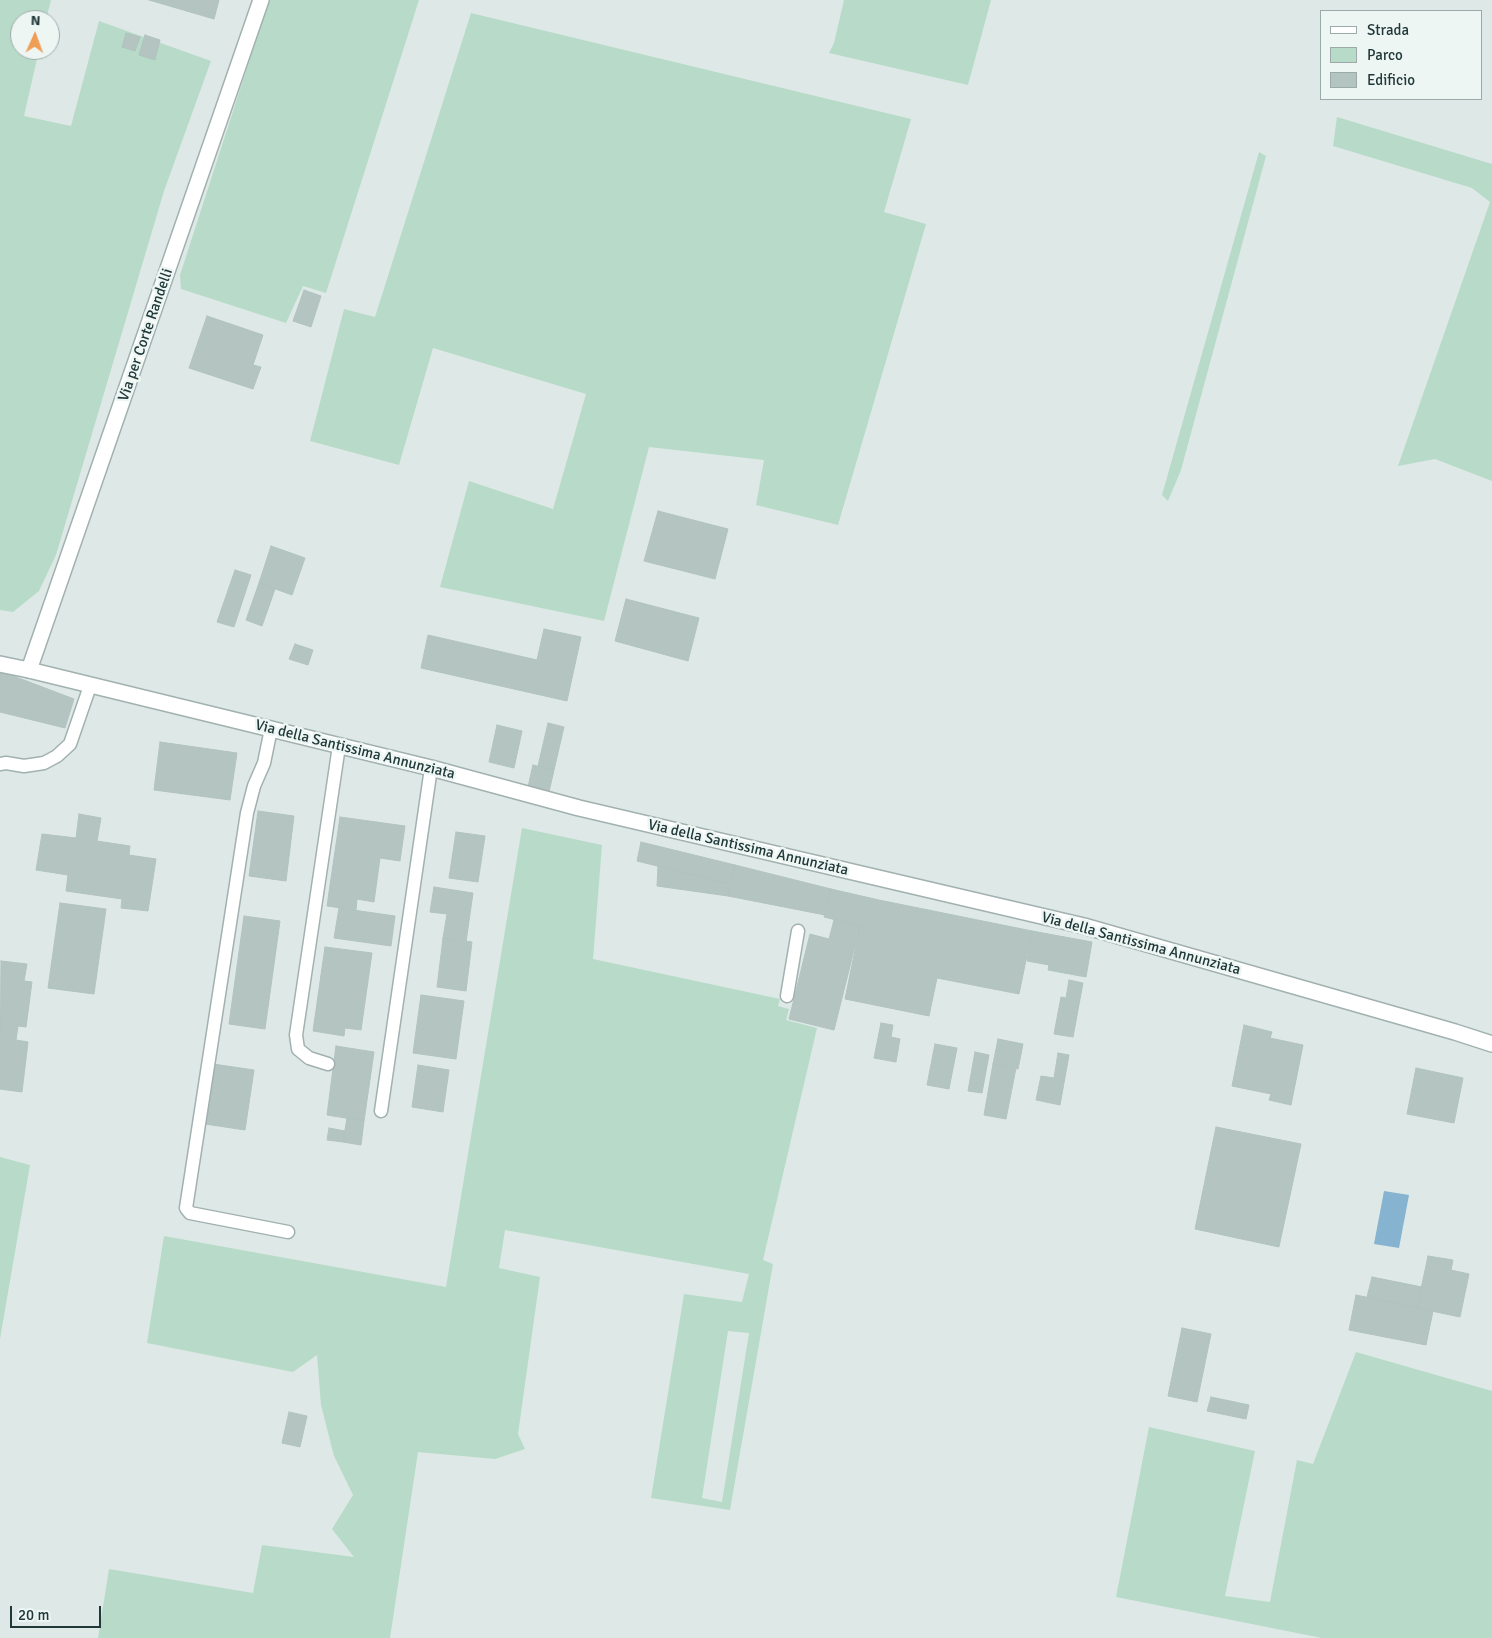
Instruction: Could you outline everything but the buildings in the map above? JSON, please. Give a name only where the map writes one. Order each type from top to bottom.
[{"type":"street","name":"Via per Corte Randelli","points":[[29,670],[261,0]]},
{"type":"street","name":"Via della Santissima Annunziata","points":[[0,664],[432,768],[579,808],[1084,926],[1446,1029],[1492,1044]]},
{"type":"lane","points":[[0,764],[24,766],[44,764],[57,756],[70,744],[90,686]]},
{"type":"lane","points":[[271,729],[264,763],[254,786],[247,813],[186,1208],[190,1213],[288,1232]]},
{"type":"lane","points":[[328,1064],[309,1058],[298,1049],[296,1035],[339,746]]},
{"type":"lane","points":[[381,1111],[432,768]]},
{"type":"lane","points":[[787,996],[798,931]]},
{"type":"green space","points":[[0,0],[51,0],[48,10],[10,10],[10,60],[37,60],[24,116],[71,126],[99,21],[211,61],[164,191],[56,555],[39,591],[13,612],[0,610]]},
{"type":"green space","points":[[269,0],[419,0],[326,293],[303,286],[286,323],[181,289],[180,275]]},
{"type":"green space","points":[[844,0],[991,0],[968,85],[829,53],[834,43]]},
{"type":"green space","points":[[471,13],[911,119],[884,212],[926,224],[838,525],[756,505],[764,460],[649,447],[604,621],[440,587],[469,481],[553,509],[586,394],[433,348],[399,465],[310,441],[344,309],[375,317]]},
{"type":"green space","points":[[1337,117],[1492,164],[1492,481],[1435,459],[1398,466],[1490,202],[1472,188],[1333,146]]},
{"type":"green space","points":[[1259,152],[1266,156],[1181,470],[1168,501],[1162,495]]},
{"type":"green space","points":[[522,828],[602,845],[593,959],[780,999],[778,1006],[789,1009],[786,1020],[817,1028],[763,1260],[773,1264],[730,1510],[651,1498],[684,1294],[742,1302],[749,1274],[505,1230],[499,1268],[540,1277],[518,1434],[525,1449],[495,1459],[418,1452],[390,1638],[98,1638],[109,1569],[253,1593],[262,1545],[354,1557],[332,1529],[353,1495],[334,1456],[321,1405],[317,1355],[293,1372],[147,1343],[164,1236],[446,1287]],"holes":[[[728,1331],[749,1333],[722,1502],[702,1498]]]},
{"type":"green space","points":[[0,1157],[30,1165],[0,1339]]},
{"type":"green space","points":[[1356,1352],[1492,1391],[1492,1638],[1322,1638],[1116,1597],[1149,1427],[1255,1451],[1225,1596],[1270,1602],[1297,1460],[1313,1464]]},
{"type":"water","points":[[1384,1191],[1409,1195],[1399,1248],[1374,1244]]}]
